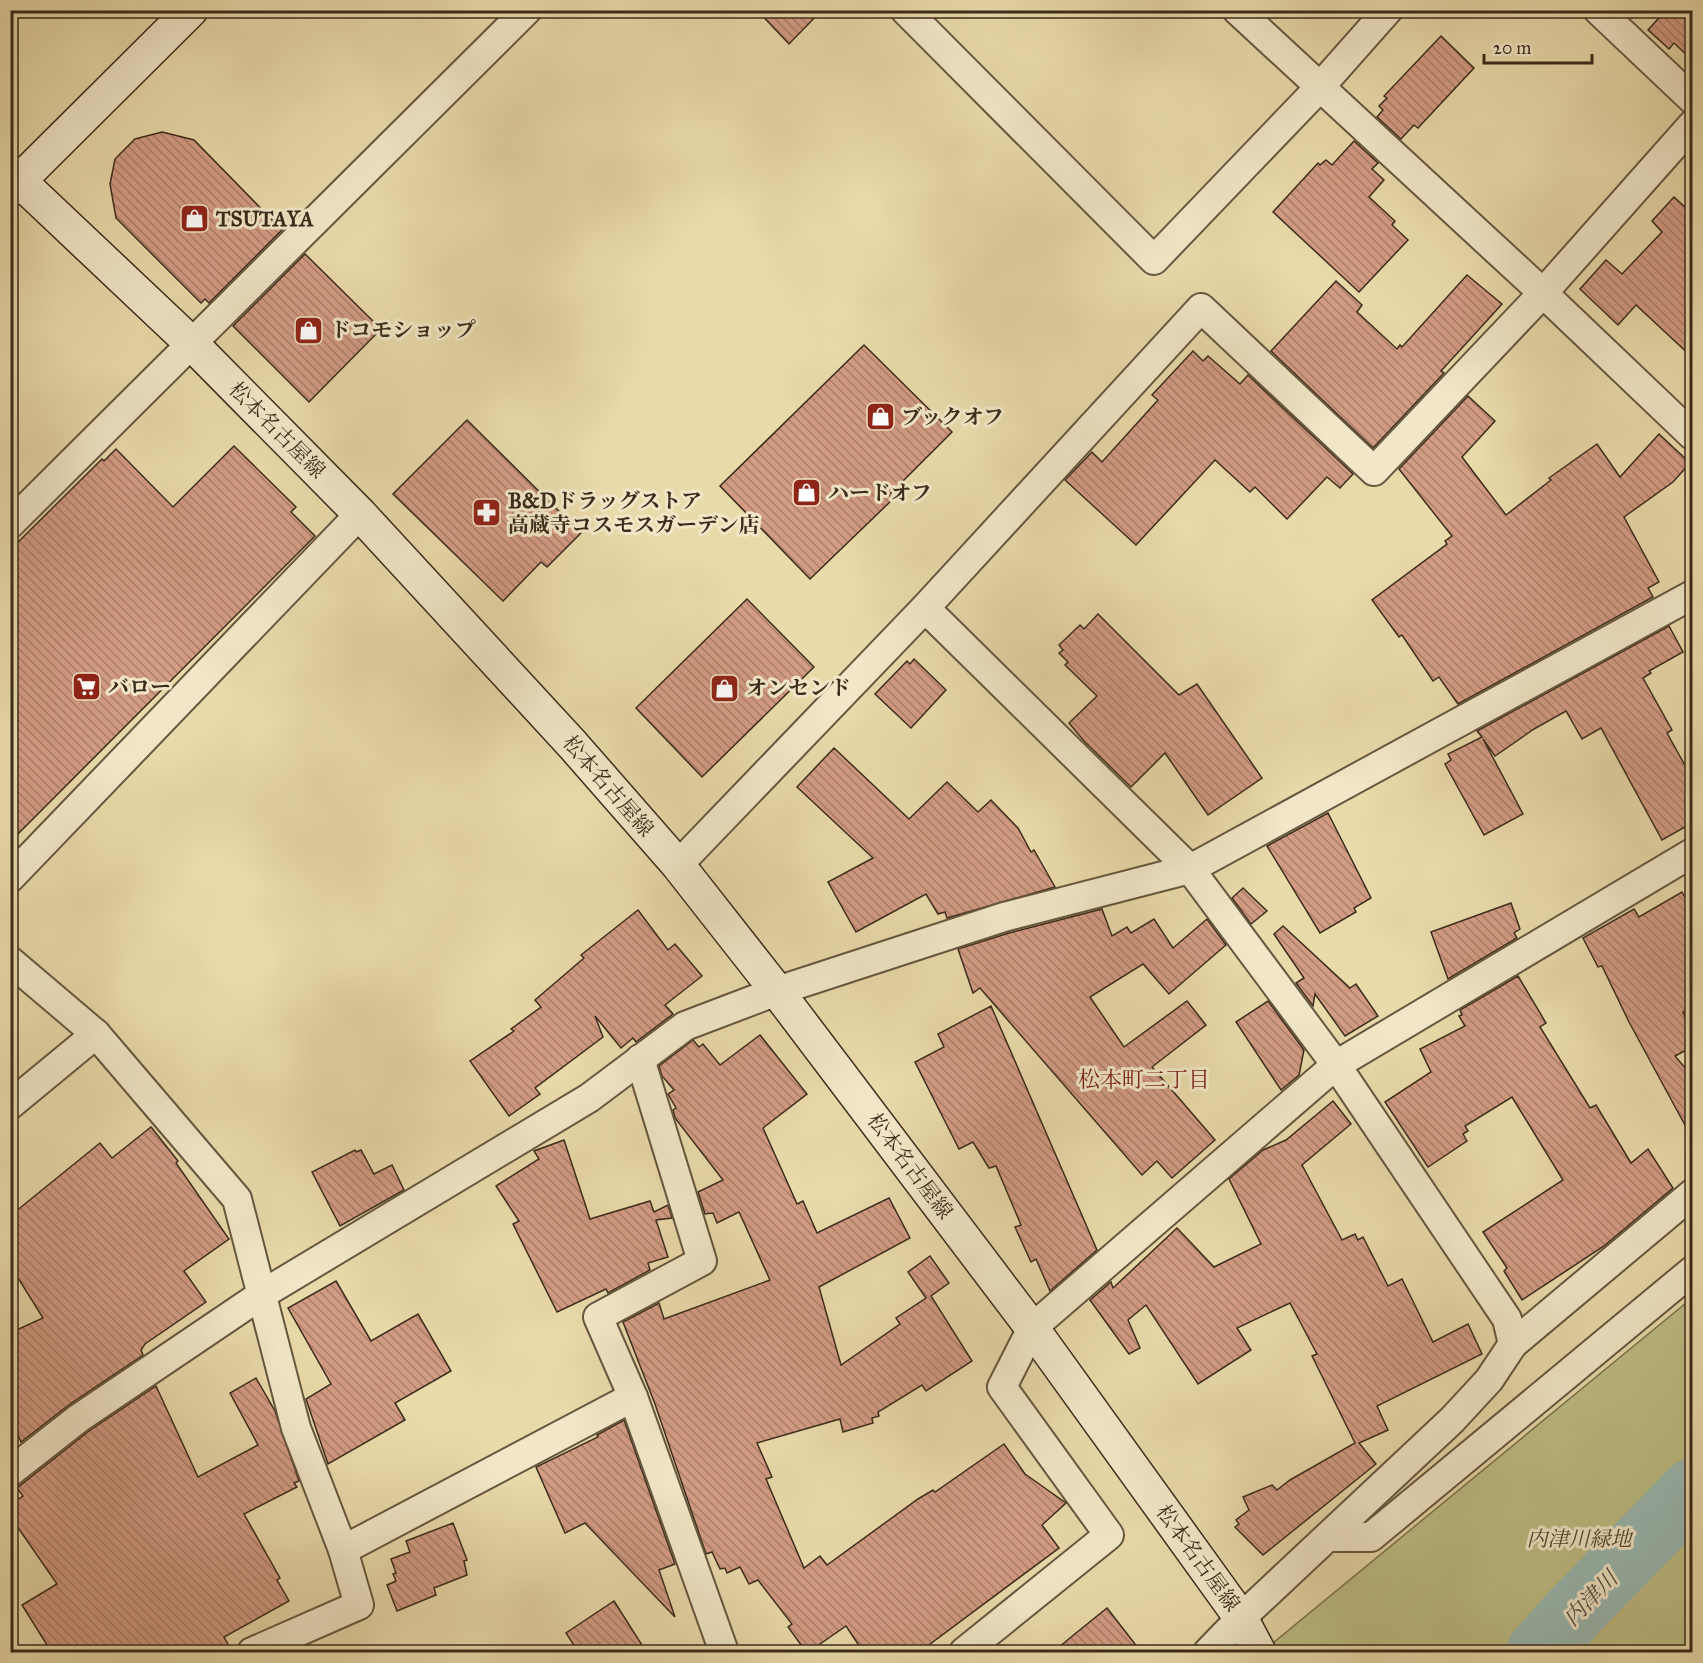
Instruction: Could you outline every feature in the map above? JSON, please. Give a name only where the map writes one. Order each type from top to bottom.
[{"type":"main road","name":"松本名古屋線","points":[[191,10],[14,181],[191,343],[360,514],[573,745],[678,866],[777,991],[1032,1328],[1241,1618],[1259,1653]]},
{"type":"street","points":[[10,524],[527,10]]},
{"type":"street","points":[[905,10],[1154,260],[1319,88],[1388,10]]},
{"type":"street","points":[[1237,10],[1543,293],[1692,435]]},
{"type":"street","points":[[1598,10],[1692,99]]},
{"type":"street","points":[[678,866],[925,608],[1201,308],[1374,471],[1543,293],[1692,125]]},
{"type":"street","points":[[10,878],[360,514]]},
{"type":"street","points":[[10,1472],[79,1418],[261,1295],[589,1098],[685,1026],[777,991],[1004,917],[1190,869],[1692,595]]},
{"type":"street","points":[[925,608],[1190,869],[1336,1065],[1507,1319],[1513,1344]]},
{"type":"street","points":[[964,1653],[1109,1535],[1002,1387],[1032,1328],[1336,1065],[1692,853]]},
{"type":"street","points":[[10,961],[96,1034],[237,1199],[297,1428],[343,1550],[359,1605],[252,1653]]},
{"type":"street","points":[[10,1105],[96,1034]]},
{"type":"street","points":[[640,1059],[702,1261],[598,1317],[633,1397],[724,1653]]},
{"type":"street","points":[[1209,1653],[1241,1618],[1452,1420],[1489,1380],[1513,1344],[1692,1194]]},
{"type":"street","points":[[1328,1537],[1371,1537],[1692,1271]]},
{"type":"street","points":[[343,1550],[633,1397]]},
{"type":"green space","name":"内津川緑地","points":[[1692,1298],[1692,1652],[1262,1652]]},
{"type":"building","points":[[757,10],[822,10],[789,44]]},
{"type":"building","points":[[1666,10],[1692,10],[1692,60],[1674,43],[1669,49],[1648,30]]},
{"type":"building","points":[[1441,36],[1474,68],[1418,128],[1414,125],[1401,139],[1377,117],[1383,110],[1379,106],[1387,98],[1384,96]]},
{"type":"building","name":"TSUTAYA","points":[[162,132],[194,140],[282,230],[209,303],[205,299],[201,303],[116,218],[110,184],[115,159],[135,139]]},
{"type":"building","points":[[1354,141],[1378,163],[1372,169],[1384,180],[1369,197],[1395,221],[1392,225],[1408,240],[1359,292],[1273,212],[1318,163],[1320,165],[1326,160],[1332,165]]},
{"type":"building","points":[[1674,197],[1685,207],[1692,199],[1692,357],[1636,305],[1618,325],[1580,289],[1606,260],[1622,274],[1662,232],[1652,221]]},
{"type":"building","name":"ドコモショップ","points":[[305,254],[381,329],[309,402],[233,326]]},
{"type":"building","points":[[1467,275],[1502,304],[1441,371],[1444,373],[1373,448],[1271,351],[1336,281],[1362,305],[1357,312],[1397,349],[1400,345],[1402,347]]},
{"type":"building","points":[[864,345],[952,432],[889,495],[893,499],[810,579],[720,486]]},
{"type":"building","points":[[1193,351],[1203,361],[1208,356],[1240,384],[1248,375],[1353,474],[1340,488],[1327,477],[1287,519],[1255,487],[1250,492],[1215,460],[1136,545],[1065,480],[1092,452],[1102,462],[1158,400],[1152,395]]},
{"type":"building","points":[[1468,396],[1495,421],[1462,457],[1506,515],[1551,480],[1549,478],[1597,444],[1620,477],[1659,434],[1690,463],[1673,482],[1624,517],[1659,582],[1648,588],[1653,597],[1458,704],[1439,677],[1433,681],[1402,635],[1399,637],[1372,600],[1447,544],[1445,541],[1452,536],[1399,469]]},
{"type":"building","name":"B&Dドラッグストア 高蔵寺コスモスガーデン店","points":[[467,420],[581,533],[547,567],[541,562],[503,601],[393,494]]},
{"type":"building","name":"バロー","points":[[234,446],[296,507],[291,512],[315,536],[10,842],[10,550],[102,459],[104,461],[116,449],[173,507]]},
{"type":"building","name":"オンセンド","points":[[747,599],[814,667],[702,777],[636,708]]},
{"type":"building","points":[[1098,614],[1179,695],[1197,684],[1262,778],[1208,815],[1165,753],[1131,787],[1084,741],[1069,723],[1097,696],[1065,665],[1068,662],[1059,653],[1063,650],[1059,645],[1080,625],[1084,629]]},
{"type":"building","points":[[1669,626],[1683,652],[1649,671],[1651,673],[1643,678],[1672,730],[1667,733],[1692,778],[1692,823],[1662,840],[1601,728],[1582,739],[1566,711],[1534,729],[1495,756],[1483,739],[1523,814],[1484,835],[1445,764],[1451,760],[1448,754],[1482,737],[1477,731]]},
{"type":"building","points":[[914,659],[946,690],[911,728],[875,694],[907,661],[910,664]]},
{"type":"building","points":[[834,748],[909,819],[947,782],[978,812],[991,800],[1018,828],[1031,852],[1034,850],[1055,887],[947,918],[945,912],[938,914],[926,894],[856,932],[828,882],[873,858],[797,787]]},
{"type":"building","points":[[1328,813],[1371,898],[1354,908],[1356,912],[1320,933],[1267,846]]},
{"type":"building","points":[[1243,888],[1267,911],[1251,924],[1232,898]]},
{"type":"building","points":[[1682,892],[1692,910],[1692,1007],[1683,1012],[1692,1032],[1692,1047],[1675,1056],[1692,1076],[1692,1138],[1629,1022],[1602,966],[1598,967],[1583,938],[1634,909],[1639,917]]},
{"type":"building","points":[[1511,903],[1520,929],[1514,933],[1517,938],[1448,979],[1431,932]]},
{"type":"building","points":[[1102,909],[1112,936],[1127,927],[1131,933],[1154,919],[1173,948],[1207,919],[1226,945],[1169,994],[1143,964],[1090,997],[1124,1047],[1187,1001],[1206,1025],[1152,1067],[1215,1140],[1172,1178],[1157,1161],[1142,1175],[980,988],[973,993],[958,949]]},
{"type":"building","points":[[638,910],[668,950],[675,944],[702,976],[665,1005],[673,1014],[636,1042],[633,1038],[621,1048],[595,1016],[603,1037],[535,1088],[540,1094],[509,1116],[470,1061],[514,1031],[511,1029],[541,1007],[535,1000],[584,958],[581,955]]},
{"type":"building","points":[[1283,926],[1350,988],[1356,984],[1378,1016],[1345,1036],[1315,994],[1313,1006],[1296,983],[1304,978],[1274,934]]},
{"type":"building","points":[[1518,976],[1546,1023],[1540,1027],[1590,1108],[1596,1105],[1631,1163],[1648,1149],[1673,1188],[1604,1246],[1522,1300],[1504,1271],[1507,1268],[1483,1232],[1563,1180],[1512,1097],[1465,1126],[1468,1131],[1463,1134],[1467,1141],[1428,1167],[1385,1102],[1431,1072],[1420,1049],[1465,1026],[1459,1016],[1462,1015],[1460,1010]]},
{"type":"building","points":[[1268,1001],[1304,1050],[1299,1075],[1281,1090],[1236,1022]]},
{"type":"building","points":[[991,1006],[1097,1250],[1050,1291],[1036,1259],[1031,1262],[1015,1227],[1021,1225],[996,1166],[989,1168],[973,1142],[959,1149],[915,1062],[944,1047],[938,1034]]},
{"type":"building","points":[[760,1035],[807,1094],[763,1128],[797,1204],[803,1201],[817,1233],[889,1198],[910,1238],[819,1287],[841,1365],[900,1324],[896,1318],[926,1298],[908,1272],[930,1256],[949,1283],[931,1296],[972,1361],[926,1391],[922,1385],[878,1412],[879,1416],[872,1418],[873,1423],[843,1432],[840,1419],[757,1443],[772,1477],[766,1479],[804,1568],[820,1556],[827,1565],[918,1499],[933,1490],[935,1492],[1004,1444],[1025,1474],[1066,1503],[1042,1525],[1059,1548],[918,1653],[864,1653],[846,1626],[807,1653],[788,1627],[792,1624],[758,1580],[749,1584],[740,1567],[727,1573],[725,1568],[720,1569],[712,1552],[706,1554],[655,1404],[623,1322],[659,1303],[664,1319],[770,1280],[739,1212],[717,1223],[713,1213],[705,1214],[698,1192],[723,1180],[675,1118],[673,1110],[676,1108],[668,1094],[674,1090],[662,1076],[659,1066],[693,1040],[699,1047],[703,1044],[720,1065]]},
{"type":"building","points":[[1333,1101],[1351,1124],[1302,1165],[1342,1240],[1355,1234],[1358,1240],[1363,1237],[1388,1286],[1402,1279],[1433,1342],[1468,1324],[1482,1354],[1377,1406],[1388,1430],[1359,1443],[1376,1464],[1263,1555],[1235,1527],[1239,1524],[1236,1520],[1249,1510],[1243,1497],[1272,1485],[1277,1490],[1290,1480],[1355,1443],[1312,1356],[1317,1354],[1290,1303],[1237,1328],[1251,1350],[1198,1384],[1146,1305],[1128,1320],[1140,1348],[1129,1354],[1090,1300],[1111,1282],[1113,1288],[1177,1228],[1214,1267],[1261,1244],[1229,1179],[1263,1150],[1286,1140]]},
{"type":"building","points":[[151,1127],[178,1161],[176,1163],[229,1239],[184,1271],[206,1302],[145,1344],[141,1350],[143,1355],[70,1404],[21,1442],[10,1416],[10,1333],[43,1318],[10,1265],[10,1216],[100,1143],[112,1158]]},
{"type":"building","points":[[564,1140],[590,1219],[650,1201],[654,1212],[668,1205],[672,1218],[656,1220],[668,1257],[648,1263],[650,1270],[608,1293],[606,1289],[557,1312],[513,1224],[519,1221],[496,1186],[539,1159],[534,1151]]},
{"type":"building","points":[[355,1150],[356,1152],[361,1150],[374,1174],[392,1165],[404,1190],[340,1226],[312,1172]]},
{"type":"building","points":[[336,1281],[371,1341],[418,1314],[451,1371],[395,1403],[405,1420],[328,1464],[306,1399],[331,1384],[288,1308]]},
{"type":"building","points":[[256,1378],[275,1411],[299,1481],[294,1483],[297,1487],[244,1514],[280,1578],[277,1580],[289,1601],[224,1637],[233,1653],[52,1653],[22,1605],[57,1584],[10,1516],[10,1505],[23,1496],[17,1488],[89,1431],[156,1386],[198,1477],[258,1445],[230,1393]]},
{"type":"building","points":[[624,1420],[675,1564],[659,1570],[675,1617],[585,1523],[565,1533],[536,1467],[598,1437],[597,1435]]},
{"type":"building","points":[[453,1523],[467,1560],[464,1561],[467,1575],[434,1588],[436,1595],[397,1611],[387,1585],[396,1581],[391,1559],[410,1552],[406,1541]]},
{"type":"building","points":[[614,1601],[647,1653],[579,1653],[566,1633]]},
{"type":"building","points":[[1107,1608],[1142,1653],[1052,1653],[1076,1633]]},
{"type":"waterway","name":"内津川","points":[[1538,1652],[1692,1491]]},
{"type":"place","name":"TSUTAYA","points":[[195,219]]},
{"type":"place","name":"ドコモショップ","points":[[309,330]]},
{"type":"place","name":"ブックオフ","points":[[880,417]]},
{"type":"place","name":"ハードオフ","points":[[807,493]]},
{"type":"place","name":"B&Dドラッグストア 高蔵寺コスモスガーデン店","points":[[487,513]]},
{"type":"place","name":"バロー","points":[[87,687]]},
{"type":"place","name":"オンセンド","points":[[725,688]]},
{"type":"district","name":"松本町二丁目","points":[[1144,1079]]}]
